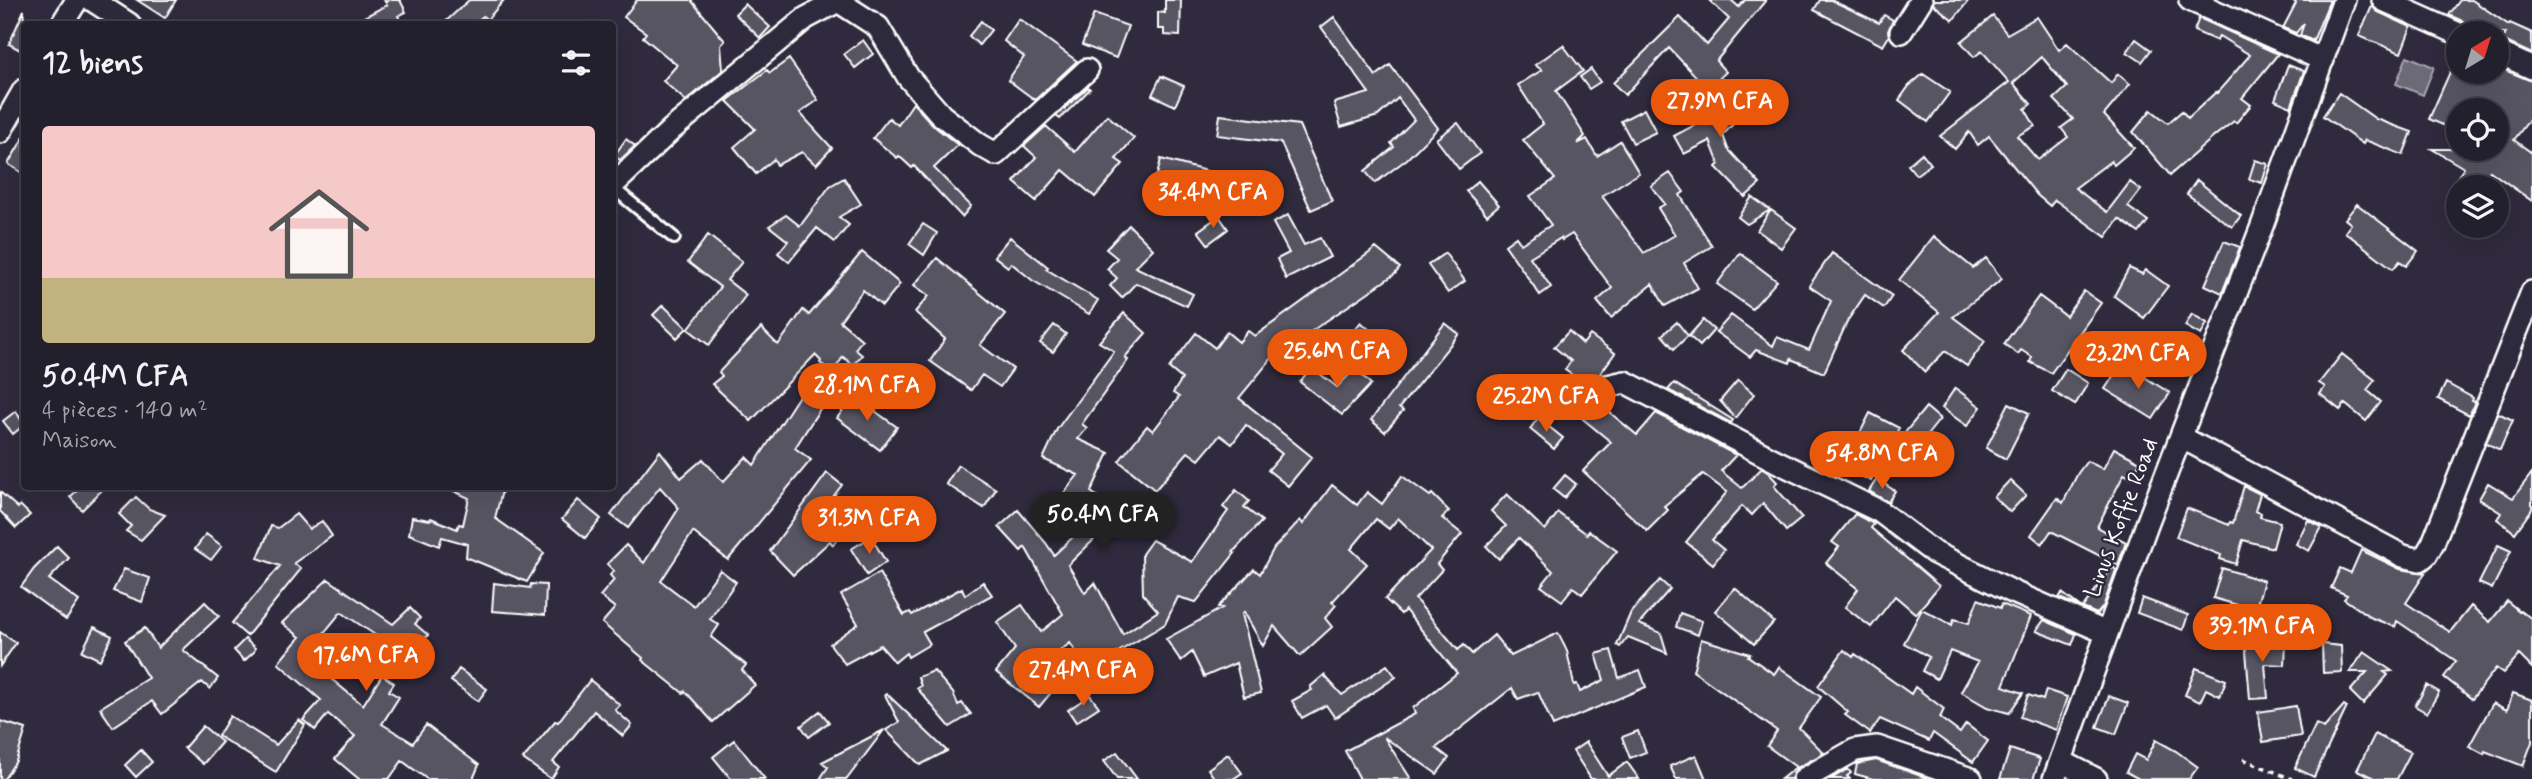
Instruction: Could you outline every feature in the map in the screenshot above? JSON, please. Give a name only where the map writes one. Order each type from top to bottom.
[{"type":"street","points":[[64,21],[77,0]]},
{"type":"street","points":[[92,0],[124,21]]},
{"type":"street","points":[[1901,33],[1921,0]]},
{"type":"street","points":[[2190,0],[2323,60]]},
{"type":"street","name":"Linus Koffie Road","points":[[2058,770],[2344,0]]},
{"type":"street","points":[[2383,0],[2446,28]]},
{"type":"street","points":[[616,182],[671,129],[806,18],[838,1],[878,27],[908,77],[941,115],[996,154],[1087,70]]},
{"type":"street","points":[[2510,58],[2532,68]]},
{"type":"street","points":[[0,132],[21,95]]},
{"type":"street","points":[[2181,437],[2403,556],[2420,560],[2433,542],[2532,292]]},
{"type":"street","points":[[1603,387],[1625,382],[1879,511],[1934,552],[2013,592],[2107,634]]},
{"type":"street","points":[[1804,779],[1855,750],[1877,747],[1971,779]]},
{"type":"street","points":[[2058,770],[2096,779]]},
{"type":"lane","points":[[616,189],[674,238]]},
{"type":"path","points":[[2243,759],[2292,779]]},
{"type":"shaded area","points":[[2407,56],[2434,67],[2423,95],[2396,84]]},
{"type":"building","points":[[137,0],[176,0],[165,18]]},
{"type":"building","points":[[384,0],[400,0],[406,12],[398,16],[400,21],[357,21],[387,5]]},
{"type":"building","points":[[469,0],[504,0],[487,20],[483,16],[477,21],[446,21]]},
{"type":"building","points":[[637,0],[691,0],[725,41],[721,45],[723,70],[686,101],[663,81],[677,65],[643,37],[646,33],[624,17]]},
{"type":"building","points":[[1165,0],[1181,0],[1180,36],[1164,35],[1164,29],[1158,29],[1158,12],[1165,13]]},
{"type":"building","points":[[1709,0],[1731,0],[1739,7],[1745,0],[1766,0],[1716,61],[1726,72],[1708,89],[1669,48],[1625,95],[1613,83],[1680,17],[1707,45],[1729,19]]},
{"type":"building","points":[[1820,0],[1831,0],[1879,23],[1884,15],[1893,20],[1883,46],[1814,10]]},
{"type":"building","points":[[1934,0],[1969,0],[1953,20],[1933,4]]},
{"type":"building","points":[[2292,0],[2330,0],[2313,41],[2300,35],[2304,23],[2296,33],[2283,28],[2296,3]]},
{"type":"building","points":[[2460,0],[2472,0],[2503,21],[2463,21],[2449,15]]},
{"type":"building","points":[[745,4],[770,27],[760,38],[735,14]]},
{"type":"building","points":[[2372,6],[2378,12],[2411,27],[2401,53],[2359,36]]},
{"type":"building","points":[[24,10],[24,21],[21,21],[21,50],[9,44]]},
{"type":"building","points":[[1094,14],[1128,26],[1116,58],[1082,45]]},
{"type":"building","points":[[1993,16],[2007,34],[2037,17],[2059,50],[2067,43],[2111,83],[2118,74],[2130,84],[2104,115],[2134,148],[2114,165],[2111,161],[2075,188],[2107,212],[2130,182],[2141,190],[2128,207],[2148,221],[2139,233],[2119,219],[2106,237],[2055,200],[2050,206],[2037,195],[1989,136],[1978,145],[1969,132],[1955,149],[1940,136],[2009,82],[1982,51],[1974,57],[1961,42]],"holes":[[[2042,57],[2067,87],[2054,99],[2073,119],[2061,128],[2068,137],[2038,160],[2017,136],[2035,126],[2025,109],[2031,104],[2013,83]]]},
{"type":"building","points":[[1334,17],[1376,76],[1390,65],[1438,128],[1407,159],[1375,183],[1365,171],[1394,147],[1391,143],[1414,120],[1398,98],[1378,116],[1341,127],[1334,103],[1369,93],[1321,27]]},
{"type":"building","points":[[2199,18],[2278,54],[2242,98],[2251,105],[2236,123],[2234,121],[2216,135],[2170,175],[2133,132],[2151,110],[2168,123],[2182,111],[2188,118],[2217,93],[2250,55],[2219,36],[2217,41],[2194,31]]},
{"type":"building","points":[[1019,19],[1077,61],[1035,100],[1008,80],[1024,57],[1004,41]]},
{"type":"building","points":[[981,21],[991,30],[979,45],[969,36]]},
{"type":"building","points":[[2510,23],[2532,33],[2532,54],[2510,44]]},
{"type":"building","points":[[2136,39],[2151,50],[2142,62],[2127,52]]},
{"type":"building","points":[[863,40],[873,54],[855,68],[844,54]]},
{"type":"building","points":[[1563,45],[1583,71],[1556,91],[1585,136],[1577,144],[1587,139],[1597,156],[1620,141],[1639,173],[1602,196],[1644,253],[1675,235],[1658,208],[1665,204],[1651,186],[1670,173],[1684,192],[1680,195],[1712,246],[1684,263],[1698,288],[1665,306],[1652,284],[1611,318],[1597,301],[1612,288],[1572,234],[1530,257],[1551,287],[1540,295],[1505,245],[1516,237],[1521,244],[1551,225],[1530,196],[1555,179],[1523,140],[1543,124],[1518,85],[1542,70],[1535,65]]},
{"type":"building","points":[[789,59],[818,100],[800,113],[832,148],[816,165],[802,152],[777,165],[774,159],[756,174],[734,147],[755,129],[727,101],[767,70],[770,73]]},
{"type":"building","points":[[2288,65],[2304,71],[2291,107],[2275,100]]},
{"type":"building","points":[[1591,69],[1600,82],[1589,89],[1580,77]]},
{"type":"building","points":[[2510,72],[2532,81],[2532,116],[2514,140],[2532,153],[2532,201],[2509,185],[2509,175],[2496,175],[2490,171],[2487,175],[2459,175],[2464,168],[2452,161],[2509,161],[2509,98],[2446,98],[2446,126],[2429,119],[2446,81],[2446,84],[2510,84]]},
{"type":"building","points":[[1923,74],[1950,92],[1928,122],[1899,100],[1909,86]]},
{"type":"building","points":[[1161,76],[1184,86],[1175,106],[1152,95]]},
{"type":"building","points":[[1722,86],[1746,110],[1723,135],[1728,149],[1760,184],[1745,197],[1716,167],[1719,164],[1710,141],[1684,154],[1674,136],[1695,125],[1710,110],[1704,105]]},
{"type":"building","points":[[1088,87],[1090,89],[1060,119],[1056,116]]},
{"type":"building","points":[[2339,93],[2376,119],[2412,132],[2403,155],[2365,140],[2363,144],[2323,116]]},
{"type":"building","points":[[913,103],[933,125],[958,145],[934,168],[971,206],[962,217],[914,166],[912,168],[899,156],[897,158],[873,138],[889,118],[898,125]]},
{"type":"building","points":[[1644,109],[1656,132],[1633,143],[1621,121]]},
{"type":"building","points":[[1107,115],[1134,138],[1116,159],[1123,164],[1095,197],[1063,170],[1036,201],[1014,182],[1036,157],[1024,146],[1046,126],[1075,152]]},
{"type":"building","points":[[1220,115],[1299,125],[1332,201],[1311,210],[1281,143],[1217,135]]},
{"type":"building","points":[[1458,123],[1480,153],[1459,169],[1436,139]]},
{"type":"building","points":[[626,139],[635,146],[620,160],[616,157]]},
{"type":"building","points":[[21,142],[21,172],[8,164]]},
{"type":"building","points":[[2432,149],[2446,149],[2446,157]]},
{"type":"building","points":[[1922,153],[1931,164],[1916,175],[1908,165]]},
{"type":"building","points":[[1161,159],[1210,172],[1204,196],[1188,191],[1182,206],[1164,200],[1168,186],[1155,183]]},
{"type":"building","points":[[2255,160],[2268,164],[2262,183],[2249,179]]},
{"type":"building","points":[[844,178],[861,204],[839,217],[849,225],[835,242],[817,228],[789,262],[778,253],[788,241],[769,226],[786,215],[800,226],[830,186]]},
{"type":"building","points":[[2197,180],[2241,216],[2232,227],[2187,194]]},
{"type":"building","points":[[1478,181],[1499,205],[1487,215],[1466,191]]},
{"type":"building","points":[[1752,197],[1770,210],[1747,224],[1738,217]]},
{"type":"building","points":[[2357,204],[2418,251],[2406,266],[2400,261],[2393,269],[2345,232],[2351,224],[2345,219]]},
{"type":"building","points":[[1771,210],[1796,228],[1781,248],[1757,230]]},
{"type":"building","points":[[1288,215],[1304,245],[1320,238],[1330,257],[1286,279],[1277,259],[1289,253],[1273,223]]},
{"type":"building","points":[[1219,216],[1228,229],[1208,244],[1198,231]]},
{"type":"building","points":[[923,224],[937,233],[924,255],[909,244]]},
{"type":"building","points":[[1129,225],[1153,249],[1135,267],[1193,294],[1187,306],[1136,283],[1122,298],[1110,286],[1117,278],[1107,269],[1117,258],[1106,249]]},
{"type":"building","points":[[708,235],[742,262],[727,280],[746,295],[709,345],[688,329],[720,287],[688,262]]},
{"type":"building","points":[[1934,236],[1973,268],[1986,258],[2002,279],[1953,317],[1985,341],[1967,366],[1945,351],[1925,372],[1903,350],[1939,312],[1899,280]]},
{"type":"building","points":[[1010,237],[1048,267],[1046,269],[1098,300],[1089,314],[1032,280],[1011,263],[1008,267],[994,256]]},
{"type":"building","points":[[2224,241],[2240,247],[2222,293],[2205,285]]},
{"type":"building","points":[[1376,248],[1400,268],[1395,274],[1291,345],[1286,341],[1239,398],[1312,457],[1288,486],[1268,470],[1282,454],[1246,425],[1232,444],[1220,435],[1199,460],[1188,452],[1155,490],[1119,461],[1147,426],[1153,431],[1179,397],[1173,393],[1182,379],[1169,368],[1196,333],[1215,348],[1227,332],[1239,342],[1248,331],[1255,336]]},
{"type":"building","points":[[862,252],[900,284],[882,306],[863,290],[840,321],[862,340],[855,349],[862,355],[853,365],[843,357],[833,372],[820,363],[815,355],[751,421],[712,384],[722,376],[719,372],[761,328],[778,345],[803,310],[809,315]]},
{"type":"building","points":[[1445,253],[1465,281],[1448,293],[1428,265]]},
{"type":"building","points":[[1740,253],[1777,281],[1752,309],[1717,284]]},
{"type":"building","points":[[1832,253],[1892,296],[1884,308],[1865,295],[1848,320],[1824,373],[1791,359],[1790,363],[1756,350],[1750,357],[1716,332],[1731,315],[1773,346],[1777,337],[1809,350],[1831,301],[1809,286]]},
{"type":"building","points":[[937,258],[1005,314],[980,345],[1013,369],[1000,387],[982,375],[971,390],[930,361],[945,339],[915,312],[929,296],[914,285]]},
{"type":"building","points":[[2129,268],[2142,274],[2146,270],[2168,286],[2144,318],[2114,296]]},
{"type":"building","points":[[2084,291],[2101,303],[2051,373],[2030,362],[2032,357],[2021,350],[2018,354],[2004,344],[2039,296],[2066,316]]},
{"type":"building","points":[[663,305],[687,328],[677,338],[653,315]]},
{"type":"building","points":[[1124,313],[1146,333],[1125,357],[1128,360],[1082,424],[1087,428],[1078,439],[1109,453],[1091,492],[1098,497],[1094,501],[1113,521],[1068,565],[1085,593],[1095,583],[1123,634],[1158,611],[1143,594],[1142,554],[1152,540],[1192,562],[1228,511],[1223,507],[1236,490],[1249,501],[1244,507],[1262,521],[1233,552],[1235,553],[1196,602],[1178,597],[1165,624],[1088,670],[1070,643],[1034,672],[1054,689],[1039,707],[996,672],[1015,649],[997,622],[1022,605],[1041,632],[1063,614],[1025,547],[1021,551],[999,527],[1018,510],[1054,555],[1089,522],[1060,498],[1078,475],[1043,459],[1057,429],[1114,351],[1099,342]]},
{"type":"building","points":[[2192,314],[2207,323],[2201,335],[2185,326]]},
{"type":"building","points":[[1703,320],[1714,330],[1700,346],[1689,336]]},
{"type":"building","points":[[1361,322],[1383,342],[1359,369],[1337,350]]},
{"type":"building","points":[[1677,322],[1688,336],[1674,349],[1662,335]]},
{"type":"building","points":[[1445,323],[1459,334],[1399,408],[1403,411],[1385,432],[1371,420]]},
{"type":"building","points":[[1054,325],[1066,334],[1053,352],[1040,343]]},
{"type":"building","points":[[1569,331],[1583,344],[1590,335],[1615,353],[1594,378],[1590,388],[1565,370],[1571,361],[1554,347]]},
{"type":"building","points":[[2342,354],[2375,380],[2367,390],[2381,402],[2366,421],[2345,404],[2340,410],[2320,394],[2325,387],[2319,383]]},
{"type":"building","points":[[2122,363],[2170,393],[2153,419],[2105,389]]},
{"type":"building","points":[[1311,367],[1337,387],[1355,369],[1371,384],[1342,415],[1300,382]]},
{"type":"building","points":[[2066,369],[2088,383],[2075,405],[2052,391]]},
{"type":"building","points":[[1738,380],[1754,394],[1735,418],[1720,401]]},
{"type":"building","points":[[1674,383],[1733,420],[1731,423],[1668,390]]},
{"type":"building","points":[[2446,383],[2473,398],[2472,401],[2475,402],[2469,415],[2438,399]]},
{"type":"building","points":[[804,388],[825,401],[795,448],[811,460],[728,560],[693,532],[661,581],[694,606],[720,570],[736,582],[710,619],[719,625],[711,637],[746,665],[742,670],[755,685],[713,722],[685,691],[683,693],[642,660],[643,658],[602,623],[615,608],[600,596],[614,580],[610,575],[614,571],[607,564],[626,545],[644,563],[679,508],[660,487],[628,528],[611,515],[660,451],[681,478],[703,459],[723,482],[746,457],[754,465]]},
{"type":"building","points":[[1955,388],[1981,407],[1967,426],[1942,408]]},
{"type":"building","points":[[854,396],[897,427],[880,450],[837,418]]},
{"type":"building","points":[[1597,402],[1637,435],[1656,413],[1736,455],[1721,471],[1742,488],[1762,468],[1766,470],[1777,482],[1774,486],[1802,518],[1786,531],[1763,503],[1752,515],[1742,506],[1712,540],[1724,550],[1713,564],[1686,542],[1727,492],[1703,474],[1664,506],[1668,510],[1647,531],[1583,471],[1611,442],[1583,419]]},
{"type":"building","points":[[2009,403],[2029,413],[2006,459],[1986,448]]},
{"type":"building","points":[[1926,407],[1940,419],[1916,449],[1898,441]]},
{"type":"building","points":[[16,411],[21,420],[21,427],[13,434],[3,421]]},
{"type":"building","points":[[1870,413],[1899,428],[1871,481],[1843,467]]},
{"type":"building","points":[[2498,413],[2513,420],[2500,450],[2486,443]]},
{"type":"building","points":[[1538,418],[1563,438],[1554,449],[1530,429]]},
{"type":"building","points":[[2114,448],[2140,462],[2132,478],[2124,474],[2097,527],[2126,542],[2118,565],[2051,531],[2042,544],[2031,535],[2057,498],[2063,503],[2087,461],[2103,469]]},
{"type":"building","points":[[958,465],[996,489],[984,508],[946,484]]},
{"type":"building","points":[[827,473],[842,485],[829,502],[852,518],[833,545],[830,541],[793,575],[770,551]]},
{"type":"building","points":[[2532,473],[2532,509],[2515,533],[2497,519],[2501,513],[2479,499],[2488,483],[2513,498]]},
{"type":"building","points":[[1565,475],[1576,484],[1564,498],[1553,489]]},
{"type":"building","points":[[1402,476],[1430,496],[1432,494],[1449,511],[1442,518],[1462,534],[1437,564],[1442,570],[1415,599],[1458,650],[1464,645],[1472,654],[1494,635],[1511,656],[1558,633],[1567,651],[1574,685],[1577,684],[1580,692],[1604,680],[1596,654],[1611,650],[1619,678],[1640,670],[1646,687],[1553,726],[1538,692],[1518,699],[1512,688],[1436,748],[1449,758],[1437,774],[1384,737],[1411,779],[1360,779],[1345,751],[1415,714],[1413,708],[1457,673],[1405,610],[1401,614],[1385,599],[1431,550],[1398,518],[1389,529],[1376,519],[1351,549],[1367,564],[1332,602],[1336,605],[1325,618],[1332,627],[1300,656],[1274,626],[1263,646],[1244,612],[1242,614],[1261,693],[1244,697],[1236,663],[1204,677],[1192,652],[1181,661],[1166,639],[1222,608],[1218,607],[1254,569],[1260,574],[1274,548],[1300,520],[1303,524],[1332,485],[1357,505],[1367,492],[1382,504]]},
{"type":"building","points":[[1877,479],[1895,491],[1888,502],[1869,491]]},
{"type":"building","points":[[2010,480],[2026,495],[2010,512],[1994,497]]},
{"type":"building","points":[[2244,486],[2260,494],[2255,511],[2261,513],[2260,517],[2280,522],[2273,548],[2243,540],[2236,564],[2176,537],[2187,508],[2229,525],[2230,522],[2233,523]]},
{"type":"building","points":[[78,490],[102,490],[82,510],[70,497]]},
{"type":"building","points":[[452,490],[502,491],[495,518],[544,553],[527,582],[466,557],[467,544],[442,537],[439,546],[409,534],[412,517],[431,518],[457,529],[459,524],[463,525],[469,498]]},
{"type":"building","points":[[0,492],[30,515],[16,528],[0,511]]},
{"type":"building","points":[[1507,494],[1545,530],[1558,513],[1617,551],[1582,594],[1573,587],[1562,601],[1541,586],[1553,571],[1519,538],[1499,559],[1486,546],[1506,526],[1491,511]]},
{"type":"building","points":[[136,497],[149,509],[165,515],[141,540],[126,531],[131,526],[119,514]]},
{"type":"building","points":[[578,500],[601,519],[585,538],[562,519]]},
{"type":"building","points":[[296,514],[309,529],[322,521],[332,536],[294,563],[301,569],[247,636],[232,623],[280,566],[258,558],[271,526],[278,528]]},
{"type":"building","points":[[1855,514],[1874,524],[1871,528],[1939,586],[1916,614],[1895,596],[1871,627],[1845,607],[1858,589],[1826,563],[1839,547],[1832,542]]},
{"type":"building","points":[[2308,520],[2322,527],[2309,551],[2296,544]]},
{"type":"building","points":[[206,534],[222,546],[211,560],[195,549]]},
{"type":"building","points":[[871,537],[886,562],[867,575],[851,549]]},
{"type":"building","points":[[2498,545],[2511,551],[2492,589],[2479,583]]},
{"type":"building","points":[[57,546],[69,558],[49,579],[79,601],[66,620],[21,587],[34,569]]},
{"type":"building","points":[[2361,550],[2400,569],[2425,573],[2406,603],[2450,632],[2471,606],[2490,622],[2507,601],[2532,619],[2532,668],[2519,655],[2503,673],[2496,668],[2472,699],[2444,677],[2456,661],[2397,621],[2395,627],[2372,618],[2344,599],[2347,595],[2331,588],[2340,568],[2351,573]]},
{"type":"building","points":[[2113,567],[2116,570],[2103,607],[2097,614],[2082,608]]},
{"type":"building","points":[[2222,568],[2264,581],[2255,610],[2213,598]]},
{"type":"building","points":[[124,569],[150,578],[142,602],[113,591]]},
{"type":"building","points":[[879,573],[904,615],[910,612],[912,615],[962,588],[965,595],[983,582],[992,595],[923,632],[930,644],[908,657],[906,653],[895,662],[880,645],[845,664],[830,644],[858,624],[841,595]]},
{"type":"building","points":[[328,579],[393,624],[410,608],[420,618],[415,624],[428,635],[410,656],[393,641],[390,645],[341,612],[314,645],[333,661],[324,673],[363,705],[382,675],[394,683],[389,691],[399,697],[382,724],[413,743],[426,725],[479,765],[473,779],[427,779],[402,761],[389,779],[359,779],[335,759],[355,736],[328,714],[315,730],[303,720],[321,700],[278,663],[300,637],[282,623]]},
{"type":"building","points":[[1660,580],[1670,589],[1639,624],[1661,633],[1667,653],[1628,637],[1620,647],[1617,645],[1631,612]]},
{"type":"building","points":[[494,583],[530,588],[531,584],[546,585],[545,615],[492,611]]},
{"type":"building","points":[[1735,588],[1774,622],[1754,644],[1715,611]]},
{"type":"building","points":[[2062,593],[2081,607],[2059,598]]},
{"type":"building","points":[[2142,598],[2188,615],[2183,630],[2137,613]]},
{"type":"building","points":[[1978,599],[2000,608],[2002,604],[2031,616],[2003,686],[2023,693],[2009,713],[1987,707],[1961,692],[1978,662],[1950,651],[1937,679],[1922,671],[1929,657],[1904,643],[1922,609],[1952,625],[1954,619],[1969,623]]},
{"type":"building","points":[[205,602],[219,616],[183,650],[218,678],[210,689],[202,682],[162,714],[152,701],[113,727],[100,708],[148,678],[125,641],[145,628],[158,648]]},
{"type":"building","points":[[1680,613],[1702,621],[1698,635],[1676,627]]},
{"type":"building","points":[[2044,620],[2076,634],[2072,645],[2036,631]]},
{"type":"building","points":[[94,627],[112,636],[100,660],[82,651]]},
{"type":"building","points":[[0,632],[16,643],[0,666]]},
{"type":"building","points":[[245,639],[255,648],[244,661],[234,650]]},
{"type":"building","points":[[1701,639],[1750,654],[1748,656],[1774,674],[1779,667],[1821,697],[1799,728],[1824,753],[1797,768],[1791,779],[1781,779],[1796,767],[1767,746],[1777,731],[1693,671]]},
{"type":"building","points":[[2245,639],[2286,642],[2285,665],[2265,664],[2268,698],[2250,699]]},
{"type":"building","points":[[2322,644],[2341,646],[2342,672],[2323,673]]},
{"type":"building","points":[[1844,650],[1853,657],[1855,654],[1911,694],[1915,687],[1944,709],[1940,718],[1960,733],[1966,724],[1988,741],[1973,762],[1933,733],[1929,741],[1880,719],[1870,733],[1845,715],[1848,712],[1818,686]]},
{"type":"building","points":[[2364,652],[2392,671],[2384,672],[2388,675],[2363,704],[2350,691],[2367,672],[2350,672]]},
{"type":"building","points":[[1387,665],[1396,677],[1335,718],[1326,705],[1302,718],[1292,701],[1312,690],[1310,687],[1324,675],[1342,695]]},
{"type":"building","points":[[2196,668],[2226,680],[2220,696],[2206,689],[2200,702],[2185,695]]},
{"type":"building","points":[[459,669],[487,689],[478,701],[451,681]]},
{"type":"building","points":[[934,671],[953,693],[958,705],[962,703],[971,714],[950,727],[917,688],[921,686],[918,677]]},
{"type":"building","points":[[590,680],[620,705],[615,710],[632,725],[623,736],[594,711],[553,762],[559,767],[551,779],[523,759],[555,721],[558,722]]},
{"type":"building","points":[[2427,685],[2439,692],[2427,713],[2415,706]]},
{"type":"building","points":[[2046,690],[2067,697],[2056,730],[2020,717],[2028,695],[2043,700]]},
{"type":"building","points":[[2513,693],[2532,700],[2532,742],[2523,766],[2485,751],[2484,754],[2469,746],[2493,703],[2507,710]]},
{"type":"building","points":[[885,695],[947,751],[920,765],[886,730],[899,722]]},
{"type":"building","points":[[1090,695],[1099,707],[1076,722],[1068,710]]},
{"type":"building","points":[[2109,696],[2128,703],[2116,734],[2097,727]]},
{"type":"building","points":[[2344,705],[2347,707],[2314,777],[2295,768],[2316,724],[2324,728]]},
{"type":"building","points":[[2296,706],[2301,736],[2263,742],[2258,712]]},
{"type":"building","points":[[820,711],[829,722],[809,737],[801,726]]},
{"type":"building","points":[[230,716],[276,745],[299,720],[305,725],[276,772],[218,736]]},
{"type":"building","points":[[0,721],[26,729],[16,761],[4,779],[0,779]]},
{"type":"building","points":[[203,726],[222,742],[203,764],[184,748]]},
{"type":"building","points":[[884,730],[847,779],[820,779],[828,767],[822,762]]},
{"type":"building","points":[[1638,731],[1646,752],[1630,758],[1622,737]]},
{"type":"building","points":[[2375,734],[2411,752],[2397,779],[2376,779],[2357,770]]},
{"type":"building","points":[[734,740],[765,779],[731,779],[713,757]]},
{"type":"building","points":[[2156,740],[2198,767],[2189,779],[2139,779],[2126,772],[2135,754],[2146,760]]},
{"type":"building","points":[[1586,742],[1608,776],[1627,762],[1639,779],[1591,779],[1573,751]]},
{"type":"building","points":[[2010,749],[2040,759],[2033,779],[2000,779]]},
{"type":"building","points":[[141,750],[152,762],[136,777],[125,765]]},
{"type":"building","points":[[1117,752],[1137,779],[1117,779],[1104,761]]},
{"type":"building","points":[[1228,754],[1242,773],[1233,779],[1215,779],[1208,769]]},
{"type":"building","points":[[1696,755],[1706,779],[1676,779],[1670,766]]},
{"type":"building","points":[[1876,760],[1927,779],[1873,779],[1855,774],[1857,764]]},
{"type":"building","points":[[1848,769],[1851,773],[1847,776],[1850,779],[1831,779]]}]
